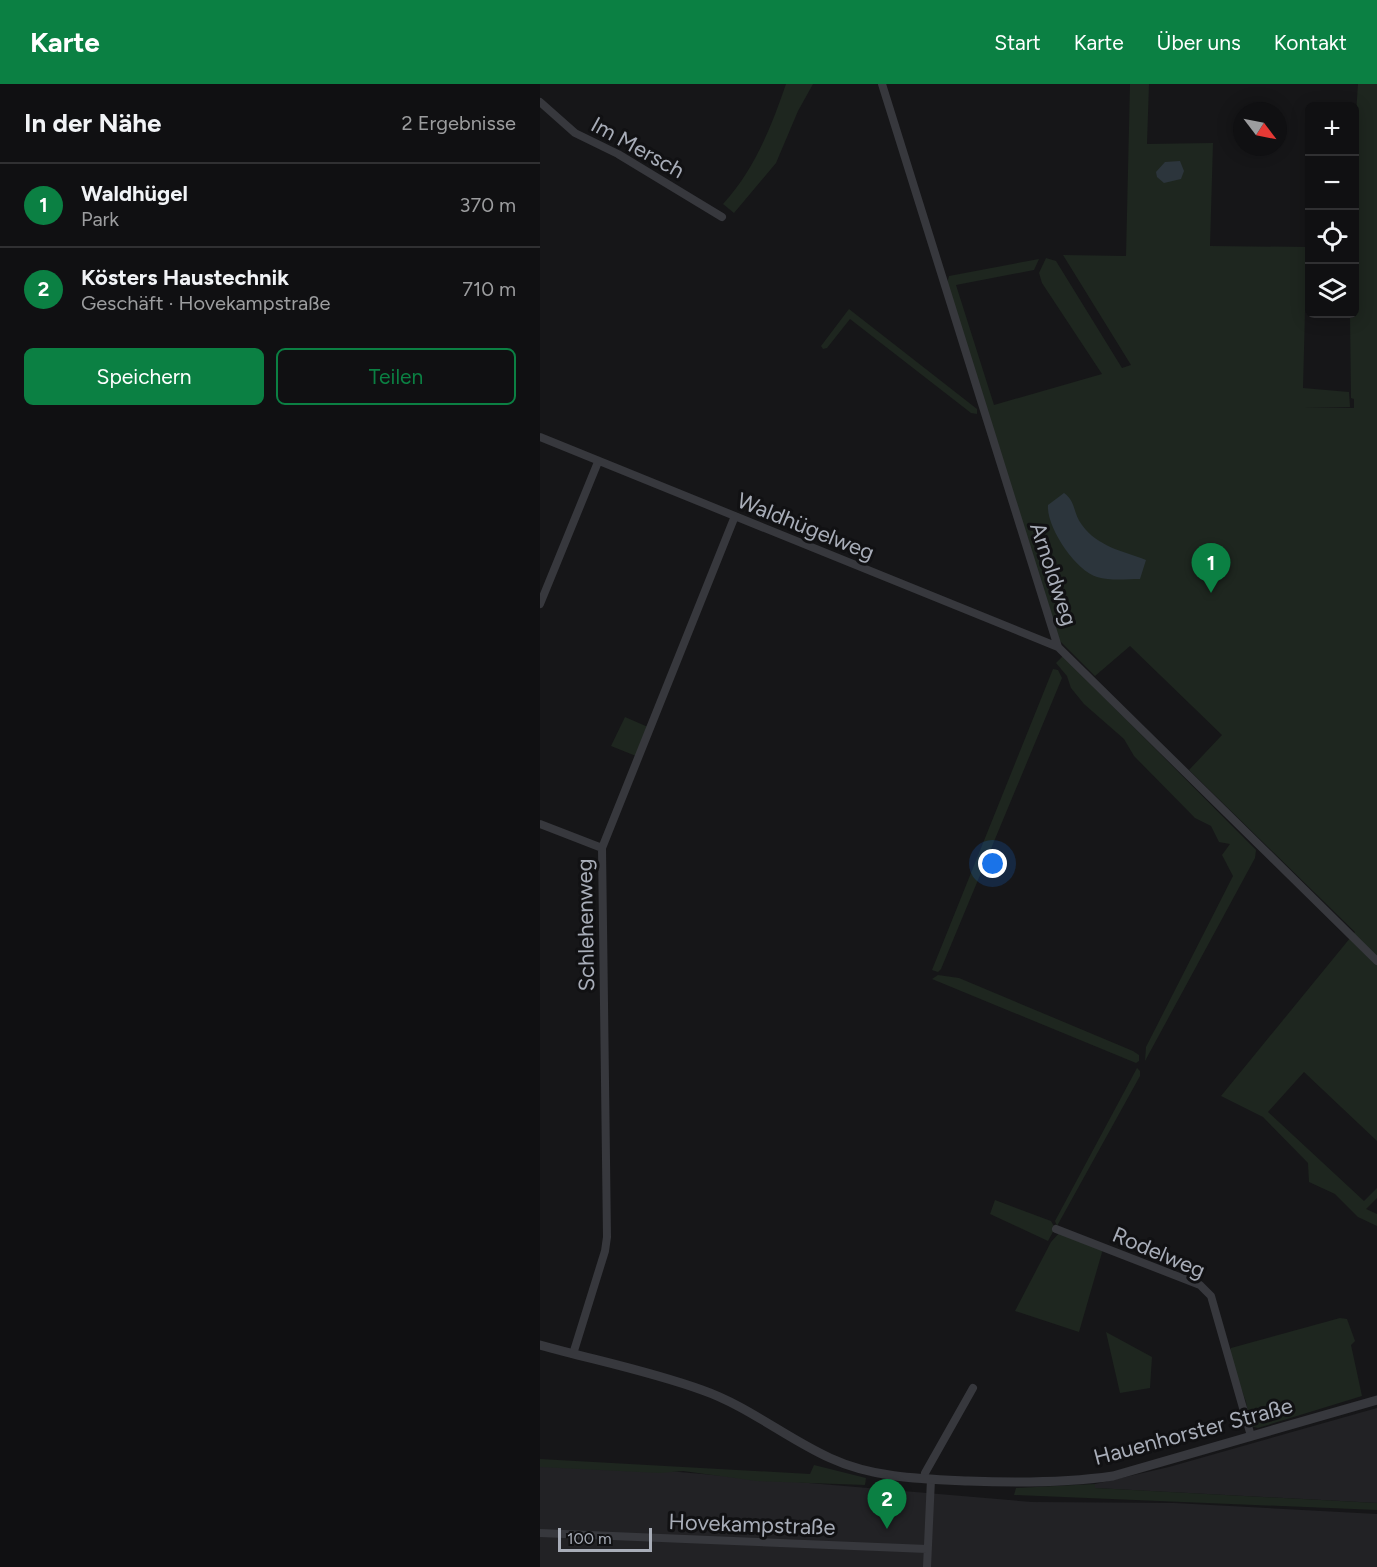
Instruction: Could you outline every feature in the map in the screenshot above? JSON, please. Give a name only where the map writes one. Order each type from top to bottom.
[{"type":"street","name":"Arnoldweg","points":[[882,84],[1058,647],[1377,961]]},
{"type":"street","name":"Im Mersch","points":[[540,102],[575,133],[618,154],[723,217]]},
{"type":"street","name":"Waldhügelweg","points":[[540,437],[1058,647]]},
{"type":"street","points":[[540,604],[598,462]]},
{"type":"street","name":"Schlehenweg","points":[[573,1354],[605,1251],[607,1237],[602,848],[735,516]]},
{"type":"street","points":[[540,824],[602,848]]},
{"type":"street","name":"Rodelweg","points":[[1056,1229],[1200,1285],[1211,1296],[1251,1436]]},
{"type":"street","name":"Hauenhorster Straße","points":[[540,1345],[701,1389],[737,1403],[832,1459],[865,1471],[928,1479],[1027,1483],[1083,1480],[1144,1469],[1377,1400]]},
{"type":"street","points":[[927,1567],[928,1479],[925,1473],[973,1388]]},
{"type":"street","name":"Hovekampstraße","points":[[540,1533],[927,1549]]},
{"type":"shaded area","points":[[786,84],[813,84],[798,111],[776,163],[734,213],[723,204],[753,163]]},
{"type":"shaded area","points":[[1130,84],[1149,84],[1147,144],[1213,143],[1210,246],[1305,247],[1303,388],[1349,392],[1350,407],[1303,407],[1354,408],[1354,399],[1351,398],[1350,318],[1359,318],[1358,84],[1377,84],[1377,1141],[1304,1072],[1268,1112],[1364,1201],[1377,1188],[1377,1198],[1366,1209],[1377,1214],[1377,1226],[1358,1217],[1335,1194],[1309,1182],[1308,1163],[1263,1117],[1221,1096],[1355,932],[1189,770],[1222,735],[1130,646],[1095,676],[1059,640],[947,283],[949,276],[1039,259],[1034,270],[956,285],[994,405],[1102,374],[1042,283],[1039,273],[1046,258],[1056,261],[1122,368],[1131,365],[1063,255],[1126,256]]},
{"type":"shaded area","points":[[1180,161],[1184,171],[1181,179],[1164,183],[1157,177],[1156,172],[1165,162]]},
{"type":"shaded area","points":[[849,309],[977,409],[977,414],[971,413],[850,319],[827,348],[823,349],[821,346]]},
{"type":"shaded area","points":[[1064,493],[1071,500],[1077,516],[1088,532],[1111,547],[1146,560],[1140,579],[1097,577],[1080,566],[1072,557],[1057,536],[1049,514],[1048,505]]},
{"type":"shaded area","points":[[1063,656],[1256,850],[1255,858],[1145,1061],[1146,1047],[1233,876],[1222,855],[1230,844],[1219,842],[1211,826],[1195,818],[1134,756],[1124,739],[1084,704],[1056,663]]},
{"type":"shaded area","points":[[1053,669],[1058,670],[1062,678],[941,969],[938,972],[932,970]]},
{"type":"shaded area","points":[[625,717],[648,727],[636,756],[611,746]]},
{"type":"shaded area","points":[[938,975],[959,978],[1133,1051],[1139,1055],[1139,1061],[1136,1063],[932,979]]},
{"type":"shaded area","points":[[1137,1068],[1140,1076],[1057,1226],[1055,1221]]},
{"type":"shaded area","points":[[995,1200],[1051,1221],[1055,1228],[1048,1241],[990,1214]]},
{"type":"shaded area","points":[[1060,1232],[1103,1249],[1079,1332],[1015,1311],[1051,1242]]},
{"type":"shaded area","points":[[1340,1318],[1347,1319],[1355,1341],[1351,1345],[1362,1396],[1258,1428],[1250,1426],[1246,1402],[1229,1353],[1231,1348]]},
{"type":"shaded area","points":[[1106,1332],[1152,1357],[1150,1388],[1120,1393]]},
{"type":"shaded area","points":[[1377,1408],[1377,1503],[1094,1488],[1095,1484],[1169,1467]]},
{"type":"shaded area","points":[[540,1459],[810,1474],[814,1465],[866,1478],[865,1485],[757,1481],[683,1471],[660,1473],[540,1467]]},
{"type":"shaded area","points":[[540,1464],[632,1468],[1032,1502],[1174,1503],[1377,1514],[1377,1567],[540,1567]]},
{"type":"shaded area","points":[[1095,1484],[1095,1488],[1377,1503],[1377,1510],[1014,1495],[1016,1488]]},
{"type":"place","name":"Waldhügel","points":[[1211,593]]},
{"type":"place","name":"Kösters Haustechnik","points":[[887,1529]]}]
